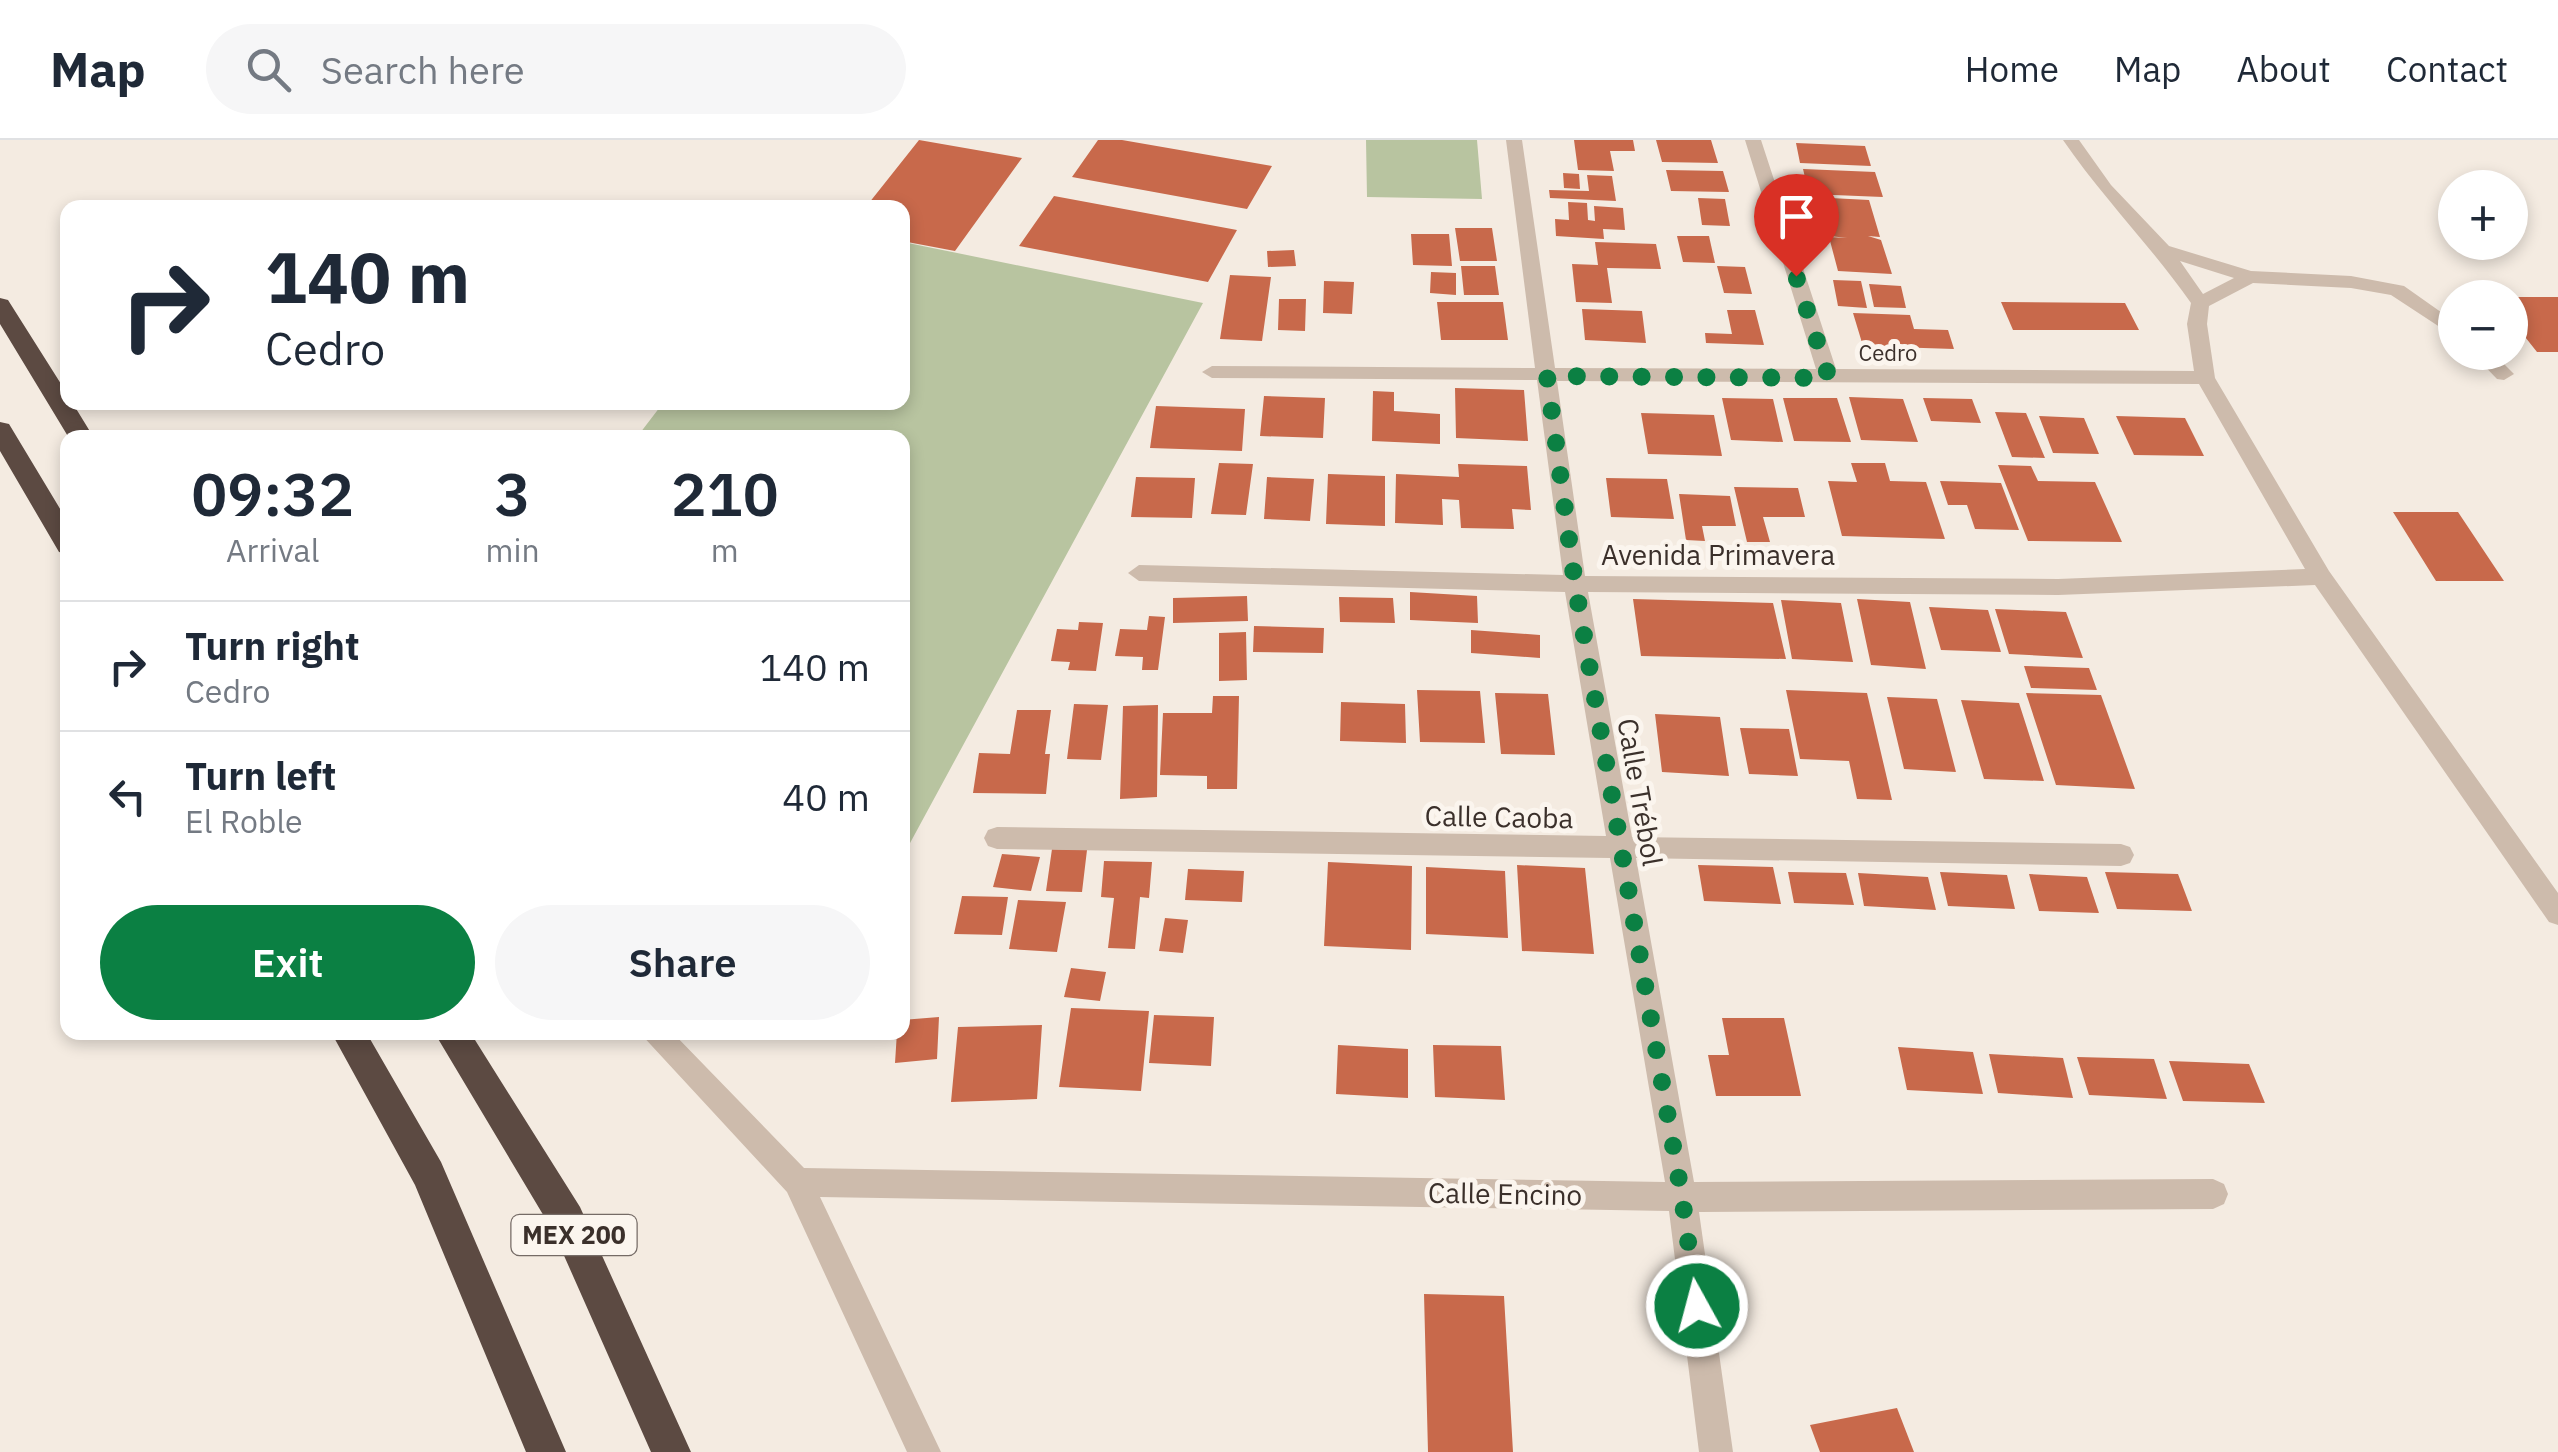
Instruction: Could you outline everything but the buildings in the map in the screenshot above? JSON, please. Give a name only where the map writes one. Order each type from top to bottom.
[{"type":"highway","points":[[0,305],[60,402]]},
{"type":"highway","points":[[0,430],[60,531]]},
{"type":"highway","points":[[353,1040],[428,1174],[546,1452]]},
{"type":"highway","name":"MEX 200","points":[[456,1040],[567,1220],[671,1452]]},
{"type":"street","name":"Calle Trébol","points":[[1514,140],[1575,584],[1682,1197],[1716,1452]]},
{"type":"street","points":[[1753,140],[1829,378]]},
{"type":"street","points":[[2071,140],[2105,189],[2164,250],[2200,304],[2197,324],[2205,378],[2321,577],[2558,914]]},
{"type":"street","points":[[2164,250],[2250,277],[2351,282],[2398,290],[2438,319]]},
{"type":"street","points":[[2200,304],[2250,277]]},
{"type":"street","points":[[2500,370],[2504,374]]},
{"type":"street","name":"Cedro","points":[[1212,372],[2205,378]]},
{"type":"street","name":"Avenida Primavera","points":[[1139,573],[1575,584],[2058,587],[2321,577]]},
{"type":"street","name":"Calle Caoba","points":[[997,838],[2121,855]]},
{"type":"street","points":[[661,1040],[798,1182],[924,1452]]},
{"type":"street","name":"Calle Encino","points":[[798,1182],[1682,1197],[2213,1194]]},
{"type":"green space","points":[[1366,140],[1477,140],[1482,199],[1367,197]]},
{"type":"green space","points":[[910,243],[1203,303],[910,843],[910,430],[642,430],[658,410],[910,410]]},
{"type":"route","points":[[1697,1306],[1682,1197],[1575,584],[1547,376],[1829,378],[1796,276]]}]
